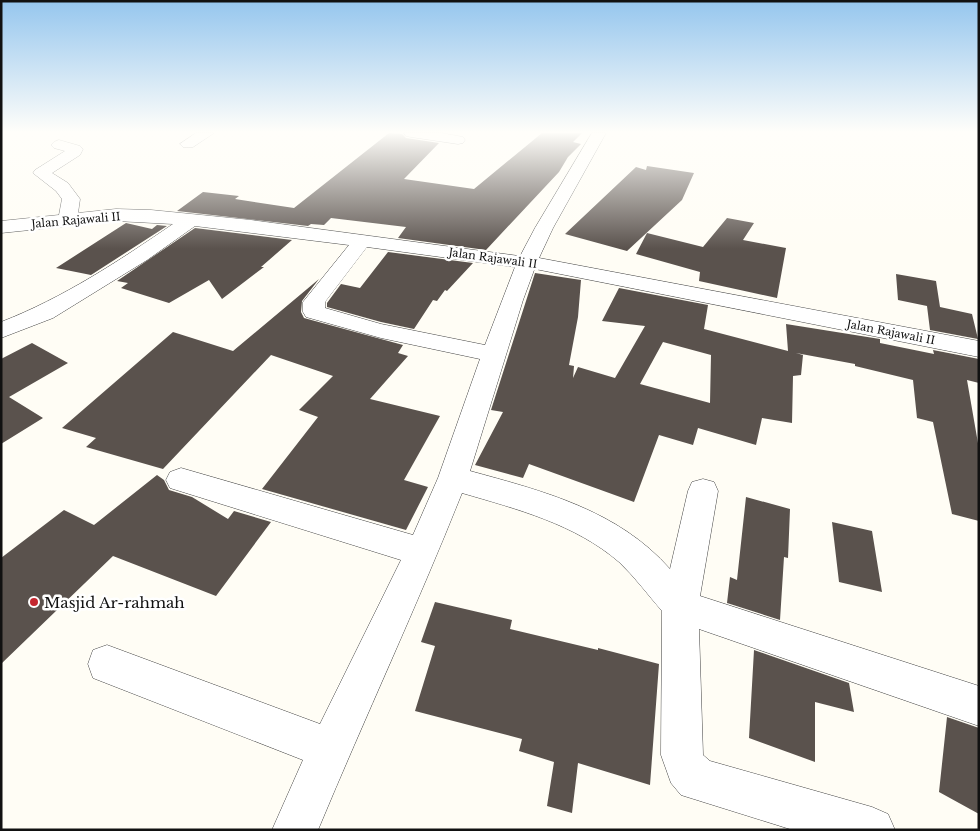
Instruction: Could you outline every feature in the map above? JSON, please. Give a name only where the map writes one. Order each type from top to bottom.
[{"type":"street","points":[[43,172],[41,173],[62,187],[71,199],[68,220]]},
{"type":"street","points":[[295,830],[330,749],[422,552],[453,478],[512,300],[527,262],[577,172]]},
{"type":"street","name":"Jalan Rajawali II","points":[[1,227],[116,215],[191,220],[362,241],[527,262],[979,349]]},
{"type":"street","points":[[1,331],[52,308],[140,256],[191,220]]},
{"type":"street","points":[[362,241],[314,302],[314,312],[346,323],[406,338],[494,354]]},
{"type":"street","points":[[453,478],[539,504],[590,525],[625,547],[649,570],[680,606],[979,706]]},
{"type":"street","points":[[182,480],[422,552]]},
{"type":"street","points":[[703,491],[680,606],[682,755],[686,768],[697,778],[872,830]]},
{"type":"street","points":[[107,664],[330,749]]},
{"type":"building","points":[[340,172],[411,172],[404,179],[474,189],[495,172],[559,172],[486,250],[398,238],[406,227],[331,218],[324,225],[311,224],[308,226],[177,211],[203,192],[239,196],[235,199],[294,208]]},
{"type":"building","points":[[631,172],[694,173],[682,200],[627,251],[565,234]]},
{"type":"building","points":[[727,218],[754,223],[743,240],[786,248],[777,298],[699,281],[700,272],[636,254],[647,233],[703,247]]},
{"type":"building","points":[[126,223],[152,229],[157,225],[167,226],[91,275],[56,268]]},
{"type":"building","points":[[195,228],[292,240],[261,267],[264,267],[222,299],[209,280],[169,303],[121,288],[128,283],[117,281]]},
{"type":"building","points":[[388,252],[473,263],[447,291],[445,290],[437,301],[433,300],[414,329],[327,307],[327,303],[341,284],[360,288]]},
{"type":"building","points":[[535,273],[581,280],[578,317],[569,365],[574,366],[573,378],[578,367],[615,378],[645,326],[602,321],[619,288],[708,305],[704,329],[788,351],[786,324],[880,339],[880,343],[934,354],[933,350],[979,359],[979,383],[967,380],[979,449],[979,521],[952,514],[933,422],[917,418],[913,380],[855,366],[855,364],[796,353],[803,355],[801,375],[793,376],[792,423],[762,418],[756,445],[698,428],[693,445],[659,435],[634,502],[529,464],[523,478],[475,465],[503,412],[491,410]],"holes":[[[663,342],[711,355],[710,403],[640,384]]]},
{"type":"building","points":[[896,274],[936,281],[940,307],[972,314],[978,339],[930,330],[927,306],[898,300]]},
{"type":"building","points":[[319,279],[302,301],[301,312],[304,318],[403,345],[398,353],[408,356],[370,399],[440,416],[404,480],[428,487],[406,530],[262,489],[318,417],[299,410],[333,376],[271,355],[163,469],[86,447],[96,438],[62,428],[173,332],[233,351]]},
{"type":"building","points":[[32,343],[68,363],[9,397],[43,418],[1,444],[1,359]]},
{"type":"building","points":[[157,475],[164,480],[169,490],[192,497],[228,519],[234,511],[271,522],[216,596],[113,556],[1,664],[1,558],[64,510],[94,525]]},
{"type":"building","points":[[746,497],[790,509],[788,558],[784,557],[780,620],[727,603],[730,577],[737,580]]},
{"type":"building","points":[[832,522],[872,531],[882,592],[839,582]]},
{"type":"building","points":[[435,602],[512,620],[510,629],[598,650],[598,648],[659,664],[650,785],[578,763],[572,813],[547,806],[554,762],[519,751],[522,739],[415,711],[435,646],[421,642]]},
{"type":"building","points":[[754,650],[849,683],[854,712],[815,702],[815,762],[749,738]]},
{"type":"building","points":[[947,717],[979,728],[979,814],[939,792]]},
{"type":"place","name":"Masjid Ar-rahmah","points":[[34,602]]}]
